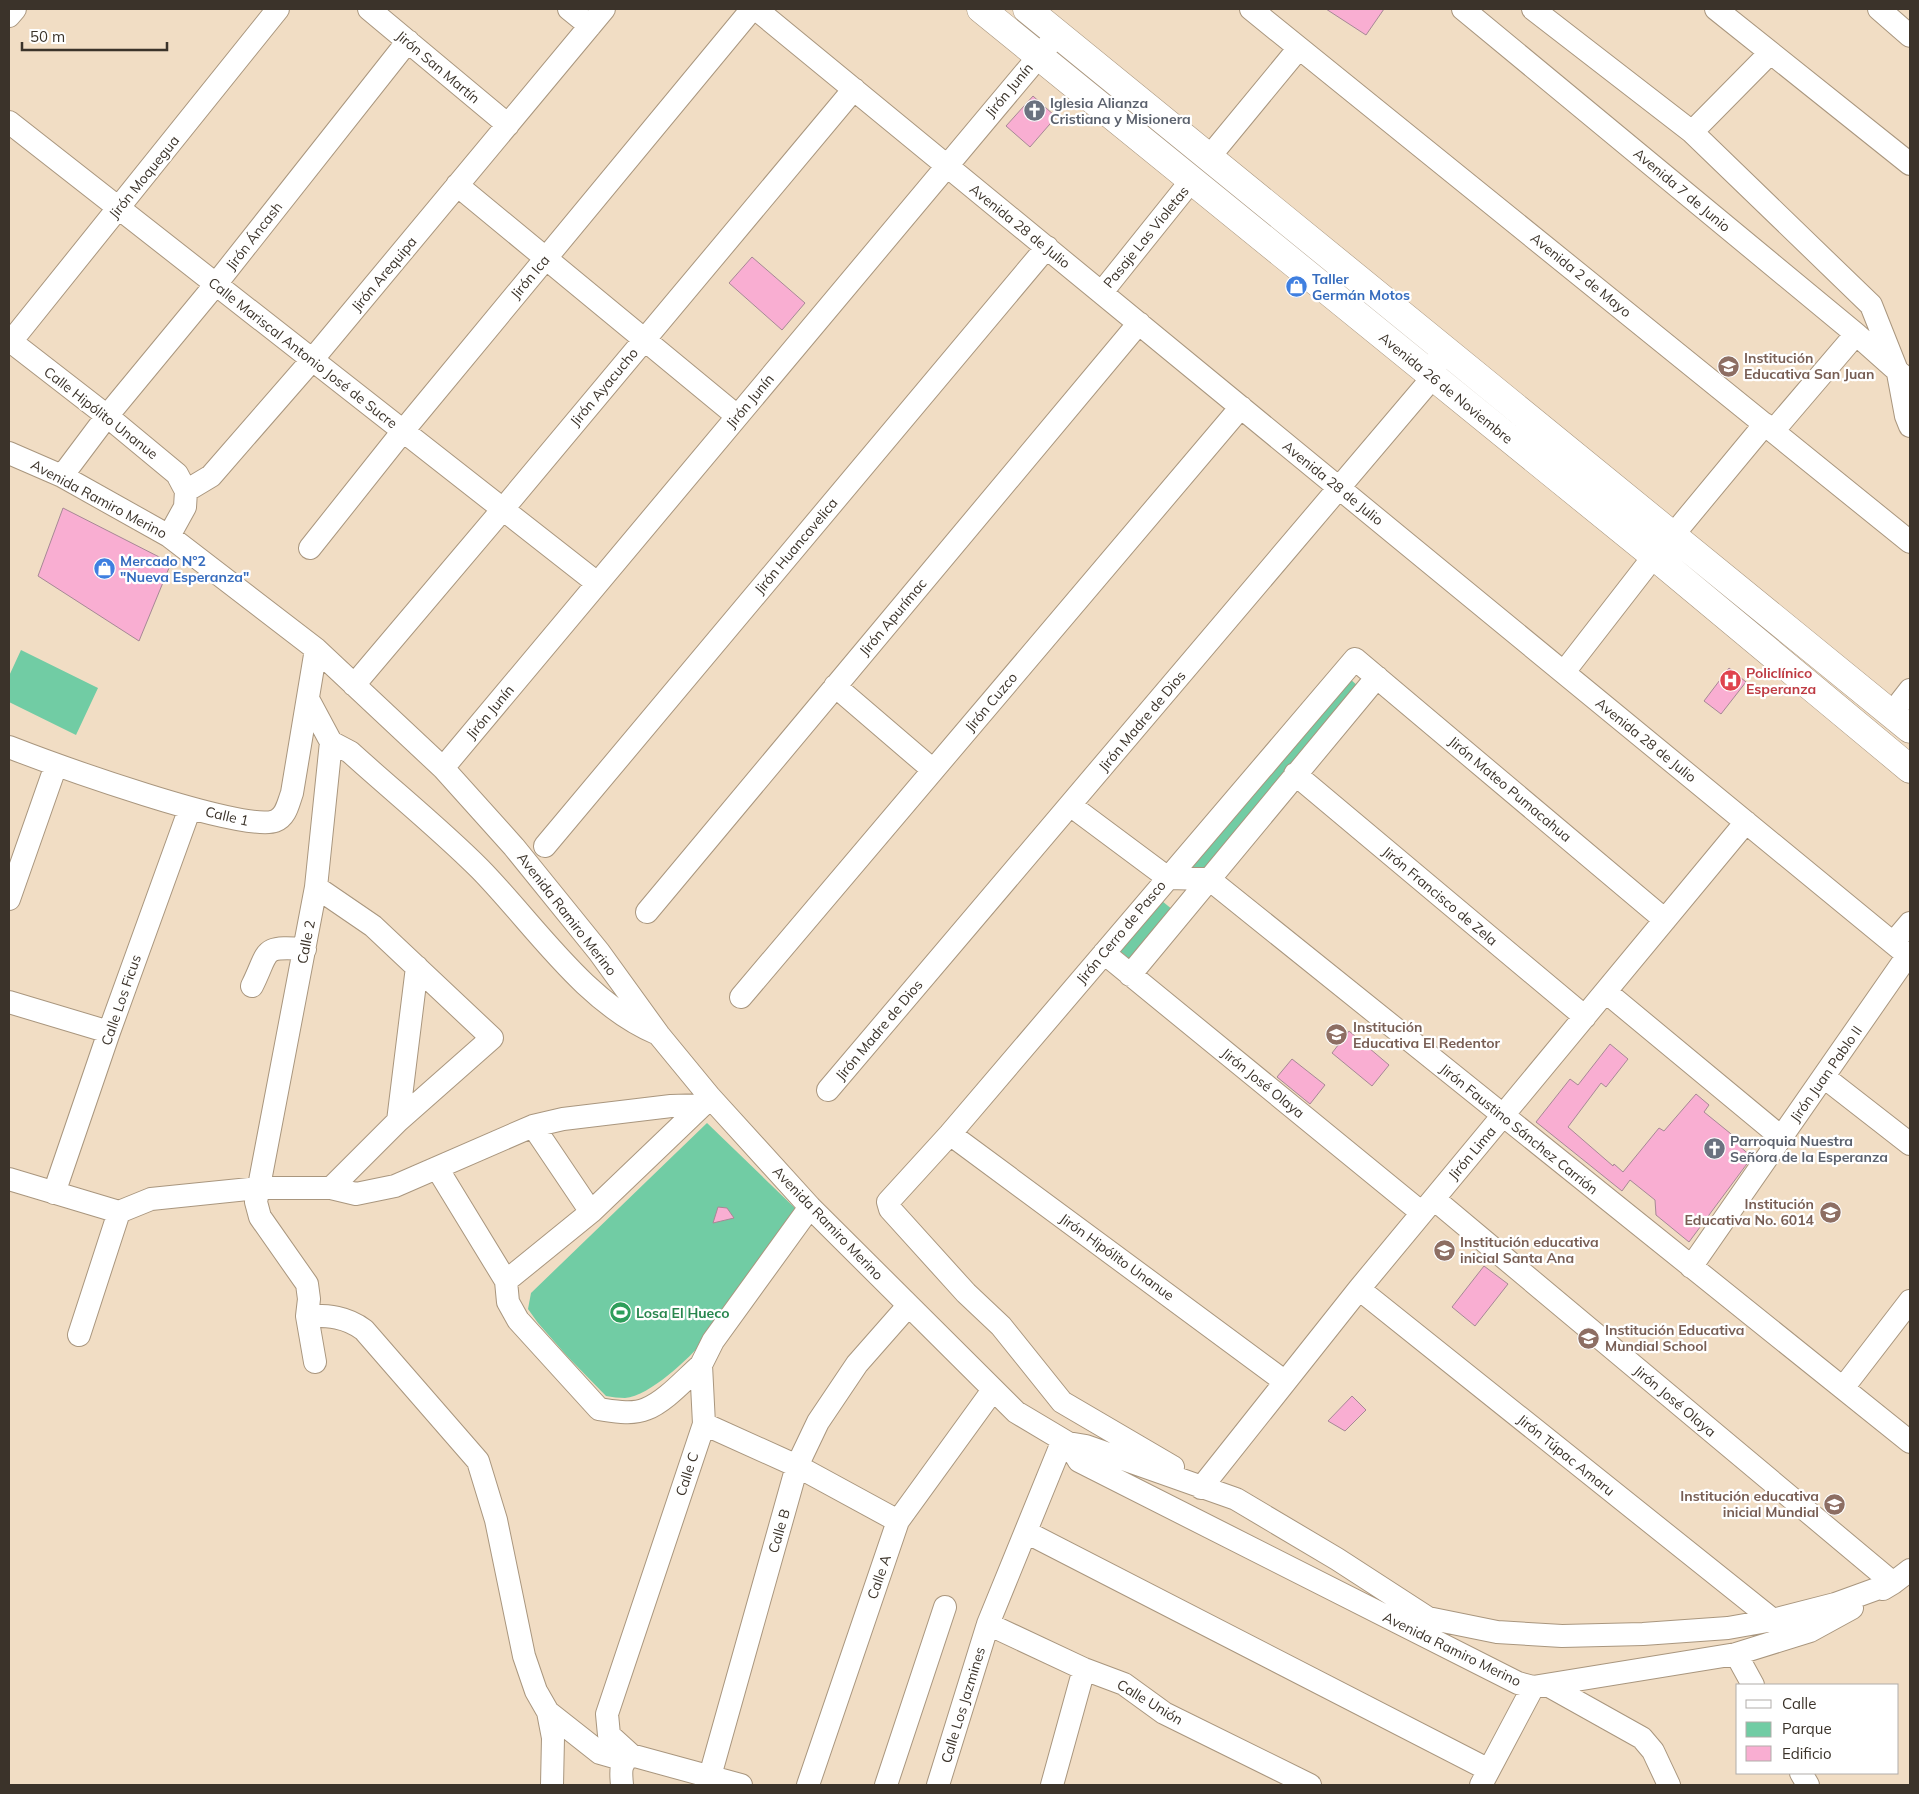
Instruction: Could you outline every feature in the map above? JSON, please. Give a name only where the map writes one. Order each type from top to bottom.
[{"type":"main road","name":"Avenida 26 de Noviembre","points":[[981,9],[1654,556],[1910,769]]},
{"type":"main road","points":[[1027,9],[1210,156],[1901,721]]},
{"type":"street","points":[[9,16],[15,9]]},
{"type":"street","name":"Jirón Moquegua","points":[[9,342],[119,209],[278,9]]},
{"type":"street","name":"Jirón San Martín","points":[[369,9],[508,125]]},
{"type":"street","points":[[569,9],[590,26]]},
{"type":"street","name":"Jirón Arequipa","points":[[186,491],[211,476],[312,360],[604,9]]},
{"type":"street","name":"Jirón Ica","points":[[310,548],[403,431],[752,9]]},
{"type":"street","name":"Avenida 28 de Julio","points":[[756,9],[1904,952]]},
{"type":"street","name":"Avenida 2 de Mayo","points":[[1251,9],[1910,542]]},
{"type":"street","name":"Avenida 7 de Junio","points":[[1463,9],[1856,334],[1904,378]]},
{"type":"street","points":[[1533,9],[1692,132],[1871,305],[1904,378],[1906,416],[1910,426]]},
{"type":"street","points":[[1716,9],[1910,164]]},
{"type":"street","points":[[1880,9],[1910,36]]},
{"type":"street","name":"Jirón Junín","points":[[443,768],[1057,34]]},
{"type":"street","name":"Jirón Áncash","points":[[62,476],[107,416],[216,284],[408,41]]},
{"type":"street","points":[[1210,156],[1299,48]]},
{"type":"street","points":[[1692,132],[1770,53]]},
{"type":"street","name":"Jirón Ayacucho","points":[[354,684],[854,89]]},
{"type":"street","name":"Calle Mariscal Antonio José de Sucre","points":[[9,122],[597,583]]},
{"type":"street","name":"Pasaje Las Violetas","points":[[1102,292],[1191,181]]},
{"type":"street","points":[[457,185],[737,416]]},
{"type":"street","name":"Jirón Huancavelica","points":[[545,846],[1046,247]]},
{"type":"street","name":"Jirón Apurímac","points":[[647,912],[1139,323]]},
{"type":"street","points":[[1673,535],[1856,334]]},
{"type":"street","name":"Calle Hipólito Unanue","points":[[9,342],[107,416],[178,474],[186,491]]},
{"type":"street","name":"Jirón Madre de Dios","points":[[828,1090],[1433,377],[1441,345]]},
{"type":"street","name":"Jirón Cuzco","points":[[741,997],[1241,407]]},
{"type":"street","name":"Avenida Ramiro Merino","points":[[9,453],[62,476],[169,536],[316,649],[354,684],[443,768],[532,868],[599,952],[706,1101],[908,1306],[1016,1412],[1065,1442],[1086,1446],[1236,1500],[1337,1559],[1428,1618],[1497,1632],[1562,1636],[1642,1634],[1718,1629],[1773,1620],[1835,1604],[1902,1577]]},
{"type":"street","points":[[169,536],[185,507],[186,491]]},
{"type":"street","points":[[1564,672],[1654,556]]},
{"type":"street","name":"Calle 1","points":[[9,747],[56,765],[190,808],[241,821],[259,823],[274,821],[284,815],[292,793],[316,649]]},
{"type":"street","name":"Jirón Mateo Pumacahua","points":[[1355,659],[1665,920]]},
{"type":"street","name":"Jirón Cerro de Pasco","points":[[1197,1486],[1178,1470],[1062,1402],[1001,1326],[966,1293],[888,1205],[888,1202],[950,1134],[1355,659]]},
{"type":"street","points":[[1130,975],[1377,677]]},
{"type":"street","points":[[835,686],[933,770]]},
{"type":"street","points":[[1901,721],[1910,690]]},
{"type":"street","points":[[308,699],[331,742],[350,752],[474,864],[580,978],[624,1017],[659,1034]]},
{"type":"street","name":"Calle 2","points":[[315,1362],[307,1316],[309,1299],[307,1284],[260,1217],[256,1202],[316,887],[331,742]]},
{"type":"street","points":[[9,899],[56,765]]},
{"type":"street","name":"Jirón Francisco de Zela","points":[[1295,774],[1585,1017]]},
{"type":"street","points":[[1070,805],[1168,878],[1209,879]]},
{"type":"street","name":"Calle Los Ficus","points":[[54,1193],[109,1032],[190,808]]},
{"type":"street","name":"Jirón Lima","points":[[1197,1486],[1746,822]]},
{"type":"street","name":"Jirón Faustino Sánchez Carrión","points":[[1209,879],[1910,1442]]},
{"type":"street","points":[[316,887],[373,926],[492,1038],[398,1121],[331,1188]]},
{"type":"street","name":"Jirón Juan Pablo II","points":[[1692,1267],[1824,1077],[1904,952],[1910,923]]},
{"type":"street","points":[[252,986],[263,958],[270,949],[280,947],[305,949]]},
{"type":"street","name":"Jirón José Olaya","points":[[1104,953],[1902,1577]]},
{"type":"street","points":[[398,1121],[417,968]]},
{"type":"street","points":[[1606,992],[1782,1137]]},
{"type":"street","points":[[9,1002],[109,1032]]},
{"type":"street","points":[[1824,1077],[1910,1144]]},
{"type":"street","points":[[9,1179],[120,1212],[151,1199],[259,1188],[331,1188],[356,1194],[395,1186],[533,1126],[563,1119],[706,1101]]},
{"type":"street","points":[[506,1281],[591,1212],[706,1101]]},
{"type":"street","points":[[533,1126],[591,1212]]},
{"type":"street","name":"Jirón Hipólito Unanue","points":[[950,1134],[1284,1381]]},
{"type":"street","points":[[437,1168],[506,1281],[508,1302],[518,1320],[599,1409],[623,1412],[646,1409],[675,1389],[701,1365]]},
{"type":"street","name":"Calle C","points":[[631,1755],[609,1736],[607,1714],[704,1424],[701,1365],[713,1341],[810,1207]]},
{"type":"street","points":[[79,1336],[120,1212]]},
{"type":"street","name":"Jirón Túpac Amaru","points":[[1359,1289],[1773,1620]]},
{"type":"street","points":[[1843,1388],[1910,1300]]},
{"type":"street","name":"Calle B","points":[[709,1781],[797,1466],[818,1422],[857,1364],[908,1306]]},
{"type":"street","points":[[307,1316],[345,1319],[352,1321],[364,1330],[478,1462],[496,1520],[524,1656],[536,1691],[548,1712],[552,1738],[552,1785]]},
{"type":"street","name":"Calle A","points":[[808,1785],[898,1520],[993,1390]]},
{"type":"street","points":[[704,1424],[797,1466],[898,1520]]},
{"type":"street","name":"Avenida Ramiro Merino","points":[[1065,1442],[1079,1461],[1518,1683],[1541,1686],[1736,1654],[1810,1630],[1840,1616],[1902,1577]]},
{"type":"street","name":"Calle Los Jazmines","points":[[938,1785],[988,1624],[1065,1442]]},
{"type":"street","points":[[1026,1532],[1485,1777],[1541,1686],[1642,1738],[1661,1779]]},
{"type":"street","points":[[886,1785],[945,1607]]},
{"type":"street","name":"Calle Unión","points":[[988,1624],[1084,1669],[1124,1684],[1164,1713],[1310,1785]]},
{"type":"street","points":[[1736,1654],[1752,1684]]},
{"type":"street","points":[[1052,1785],[1084,1669]]},
{"type":"street","points":[[548,1712],[600,1753],[614,1757],[631,1755],[709,1781],[742,1785]]},
{"type":"street","points":[[622,1785],[620,1770],[623,1761],[631,1755]]},
{"type":"street","points":[[1802,1774],[1808,1785]]},
{"type":"green space","points":[[21,650],[98,688],[76,735],[9,702],[9,676]]},
{"type":"green space","points":[[1349,678],[1359,687],[1198,875],[1190,864]]},
{"type":"green space","points":[[1162,901],[1173,910],[1131,960],[1120,951]]},
{"type":"green space","points":[[707,1123],[797,1210],[705,1340],[689,1356],[657,1384],[646,1391],[625,1398],[606,1396],[538,1323],[528,1309],[531,1293]]},
{"type":"building","points":[[1326,9],[1384,9],[1366,35]]},
{"type":"building","points":[[1033,96],[1056,117],[1030,147],[1006,126]]},
{"type":"building","points":[[752,257],[805,303],[782,330],[729,283]]},
{"type":"building","name":"Mercado N°2 \"Nueva Esperanza\"","points":[[63,508],[171,563],[139,641],[38,576]]},
{"type":"building","points":[[1729,668],[1746,682],[1721,714],[1704,701]]},
{"type":"building","points":[[1349,1031],[1389,1065],[1372,1086],[1332,1053]]},
{"type":"building","points":[[1610,1044],[1628,1059],[1606,1087],[1601,1083],[1568,1127],[1613,1166],[1614,1164],[1623,1172],[1659,1128],[1664,1131],[1696,1094],[1709,1105],[1704,1112],[1741,1142],[1738,1145],[1752,1157],[1689,1242],[1656,1215],[1655,1200],[1630,1180],[1622,1191],[1536,1122],[1570,1079],[1578,1085]]},
{"type":"building","points":[[1292,1059],[1325,1085],[1310,1104],[1277,1077]]},
{"type":"building","points":[[718,1207],[727,1208],[734,1218],[713,1223]]},
{"type":"building","points":[[1484,1266],[1508,1284],[1475,1326],[1452,1307]]},
{"type":"building","points":[[1352,1396],[1366,1410],[1345,1431],[1328,1421]]},
{"type":"place","name":"Iglesia Alianza Cristiana y Misionera","points":[[1034,111]]},
{"type":"place","name":"Taller Germán Motos","points":[[1296,287]]},
{"type":"place","name":"Institución Educativa San Juan","points":[[1728,366]]},
{"type":"place","name":"Mercado N°2 \"Nueva Esperanza\"","points":[[104,569]]},
{"type":"place","name":"Policlínico Esperanza","points":[[1730,681]]},
{"type":"place","name":"Institución Educativa El Redentor","points":[[1337,1035]]},
{"type":"place","name":"Parroquia Nuestra Señora de la Esperanza","points":[[1714,1149]]},
{"type":"place","name":"Institución Educativa No. 6014","points":[[1830,1212]]},
{"type":"place","name":"Institución educativa inicial Santa Ana","points":[[1444,1250]]},
{"type":"place","name":"Losa El Hueco","points":[[620,1313]]},
{"type":"place","name":"Institución Educativa Mundial School","points":[[1589,1338]]},
{"type":"place","name":"Institución educativa inicial Mundial","points":[[1835,1504]]}]
